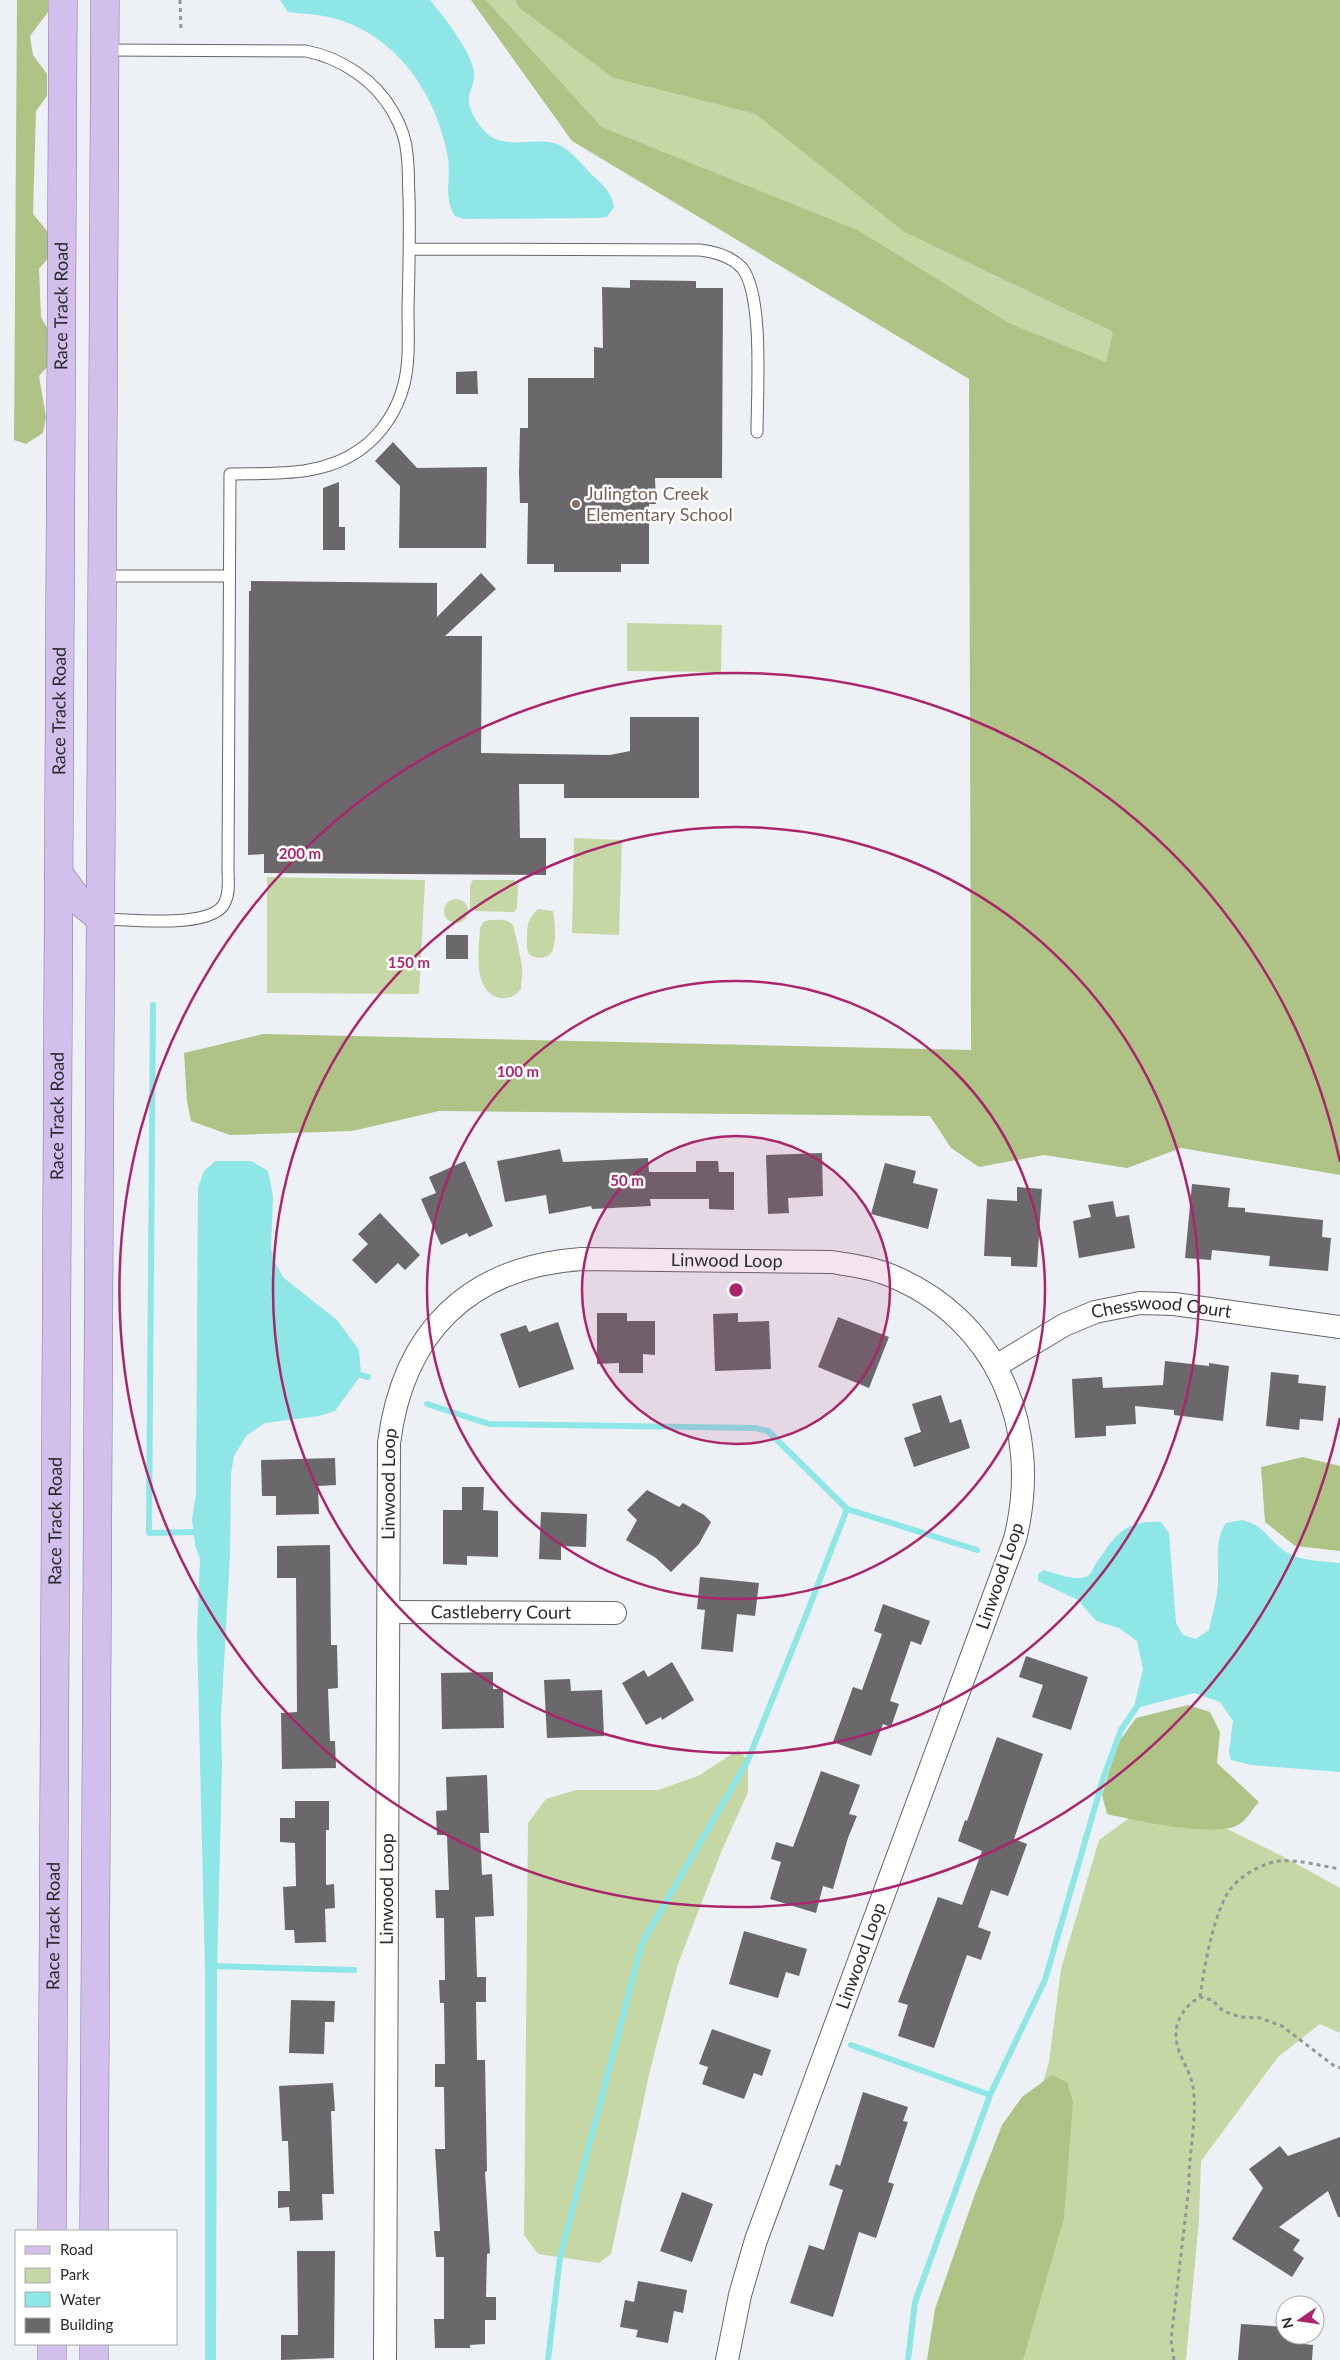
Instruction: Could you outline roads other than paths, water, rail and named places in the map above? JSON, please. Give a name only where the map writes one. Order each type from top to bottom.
[{"type":"main road","name":"Race Track Road","points":[[52,2230],[63,0]]},
{"type":"main road","points":[[94,2230],[106,0]]},
{"type":"main road","points":[[61,438],[104,441]]},
{"type":"main road","points":[[61,576],[102,576]]},
{"type":"main road","points":[[59,874],[79,901],[101,919]]},
{"type":"main road","points":[[52,2345],[52,2360]]},
{"type":"main road","points":[[94,2345],[94,2360]]},
{"type":"street","name":"Linwood Loop","points":[[385,2360],[389,1443],[393,1413],[401,1384],[414,1356],[430,1331],[451,1309],[466,1297],[498,1278],[525,1267],[552,1261],[581,1259],[832,1262],[864,1267],[887,1274],[917,1288],[944,1306],[978,1340],[996,1366],[1010,1396],[1018,1424],[1023,1452],[1022,1512],[1015,1538],[756,2240],[740,2295],[727,2360]]},
{"type":"street","name":"Chesswood Court","points":[[996,1366],[1064,1325],[1095,1312],[1140,1303],[1174,1304],[1340,1327]]},
{"type":"street","name":"Castleberry Court","points":[[389,1612],[615,1613]]},
{"type":"lane","points":[[101,919],[196,919],[220,911],[225,903],[228,892],[230,474],[300,471],[333,464],[362,449],[375,437],[392,415],[404,385],[407,369],[410,249],[407,154],[400,125],[384,99],[359,74],[344,64],[324,55],[306,51],[105,50]]},
{"type":"lane","points":[[410,249],[700,250],[713,252],[731,259],[741,268],[748,279],[756,306],[757,432]]},
{"type":"lane","points":[[102,576],[229,576]]},
{"type":"water","points":[[280,0],[430,0],[454,32],[470,59],[474,75],[469,102],[472,113],[482,128],[497,140],[506,142],[549,142],[562,146],[576,157],[606,189],[614,207],[607,217],[599,218],[464,219],[455,216],[449,202],[449,165],[442,134],[434,111],[410,71],[395,53],[377,38],[333,18],[288,12]]},
{"type":"water","points":[[215,1161],[251,1161],[268,1171],[273,1196],[271,1249],[275,1263],[284,1278],[337,1320],[359,1350],[361,1375],[335,1411],[319,1416],[265,1423],[246,1436],[234,1456],[231,1474],[230,1555],[221,1717],[222,1766],[217,1971],[216,2360],[205,2360],[205,1971],[197,1634],[200,1559],[195,1545],[192,1519],[196,1494],[198,1187],[204,1171]]},
{"type":"water","points":[[1242,1520],[1255,1525],[1289,1554],[1310,1560],[1340,1563],[1340,1772],[1251,1765],[1231,1760],[1229,1752],[1233,1721],[1220,1702],[1194,1693],[1140,1707],[1135,1703],[1143,1669],[1137,1641],[1119,1628],[1096,1621],[1078,1600],[1038,1581],[1038,1574],[1044,1570],[1073,1578],[1089,1575],[1110,1544],[1123,1531],[1138,1523],[1161,1522],[1169,1533],[1176,1623],[1183,1635],[1196,1639],[1209,1630],[1216,1601],[1218,1544],[1222,1530],[1226,1523]]},
{"type":"waterway","points":[[153,1005],[149,1533],[194,1532]]},
{"type":"waterway","points":[[361,1375],[368,1377]]},
{"type":"waterway","points":[[427,1404],[489,1424],[755,1428],[768,1431],[847,1509],[977,1550]]},
{"type":"waterway","points":[[548,2360],[560,2257],[642,1943],[748,1760],[847,1509]]},
{"type":"waterway","points":[[908,2360],[915,2302],[990,2095],[1045,1980],[1103,1779],[1121,1730],[1138,1705]]},
{"type":"waterway","points":[[211,1966],[354,1970]]},
{"type":"waterway","points":[[851,2045],[990,2095]]},
{"type":"place","name":"Julington Creek Elementary School","points":[[576,504]]}]
